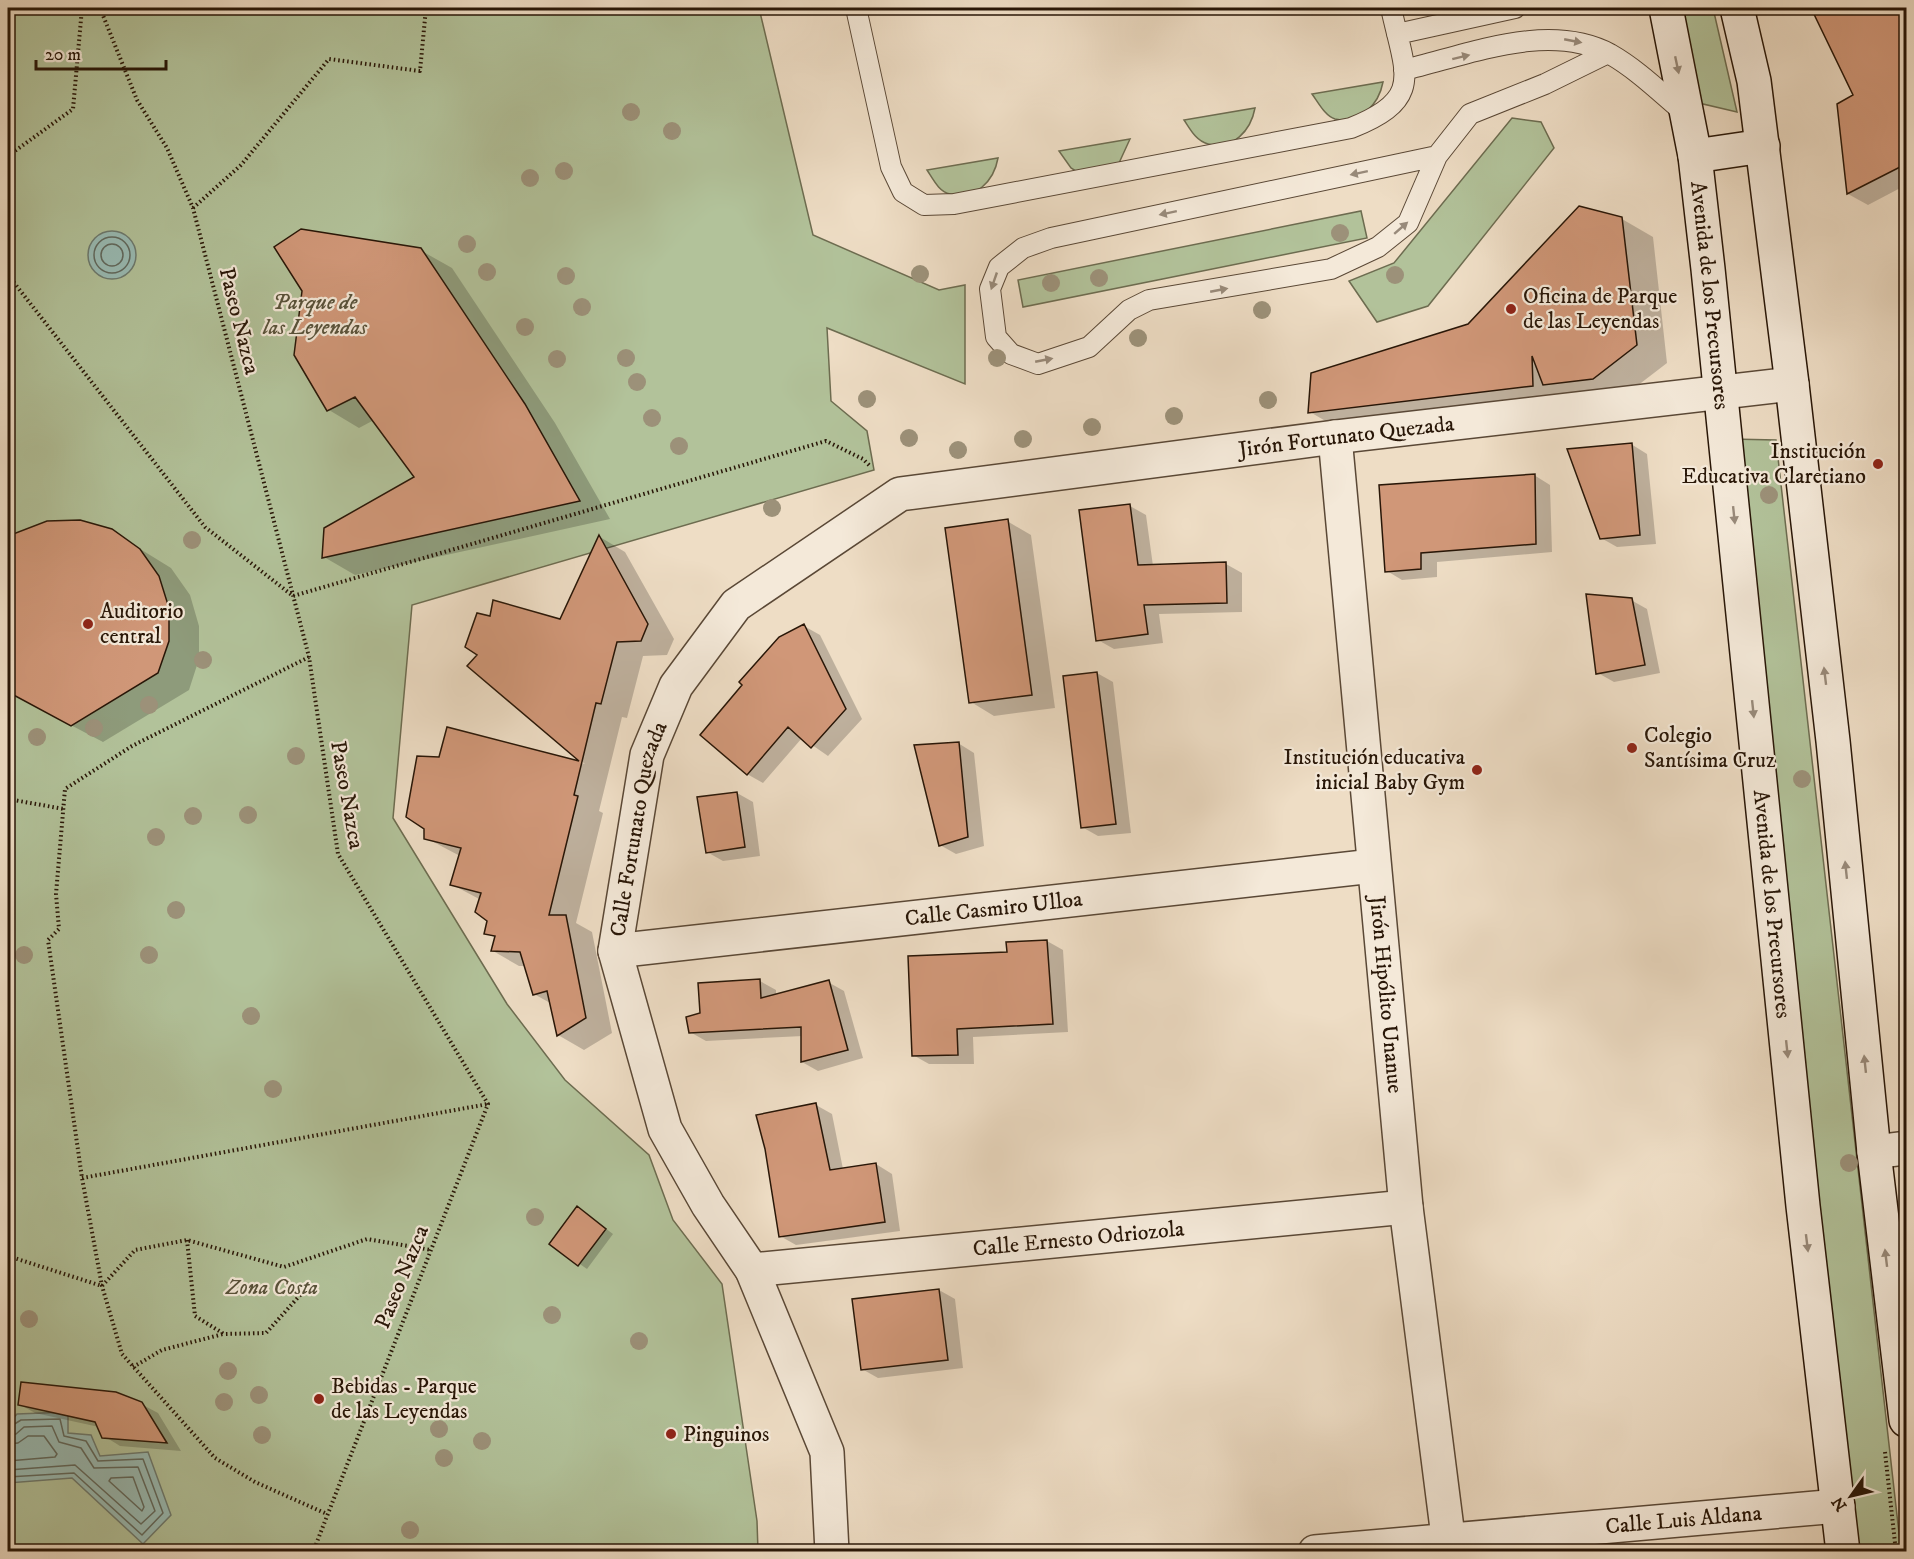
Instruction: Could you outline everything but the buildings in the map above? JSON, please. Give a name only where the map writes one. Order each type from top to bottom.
[{"type":"street","name":"Avenida de los Precursores","points":[[1666,8],[1695,156],[1722,394],[1803,1206],[1843,1551]]},
{"type":"street","points":[[1737,8],[1754,81],[1792,384],[1833,741],[1874,1152],[1906,1420]]},
{"type":"street","points":[[1695,156],[1763,146]]},
{"type":"street","name":"Jirón Fortunato Quezada","points":[[900,494],[1335,437],[1638,401],[1722,394],[1792,384]]},
{"type":"street","name":"Jirón Hipólito Unanue","points":[[1335,437],[1406,1207],[1449,1545]]},
{"type":"street","name":"Calle Fortunato Quezada","points":[[832,1551],[827,1452],[752,1270],[708,1205],[665,1129],[615,951],[647,755],[676,686],[736,605],[900,494]]},
{"type":"street","name":"Calle Casmiro Ulloa","points":[[615,951],[1373,866]]},
{"type":"street","points":[[1874,1152],[1906,1148]]},
{"type":"street","name":"Calle Ernesto Odriozola","points":[[752,1270],[1406,1207]]},
{"type":"street","name":"Calle Luis Aldana","points":[[1315,1551],[1449,1545],[1838,1506]]},
{"type":"lane","points":[[856,8],[891,167],[903,192],[924,205],[954,204],[1351,128],[1375,118],[1394,106],[1403,90],[1404,70],[1392,8]]},
{"type":"lane","points":[[1397,34],[1515,8]]},
{"type":"lane","points":[[1404,70],[1535,38],[1574,40],[1608,53],[1632,68],[1688,116]]},
{"type":"lane","points":[[1437,156],[1051,238],[1023,248],[999,267],[990,289],[996,337],[1011,354],[1038,364],[1089,347],[1129,310],[1149,300],[1331,269],[1378,248],[1408,223],[1437,156],[1470,114],[1545,84],[1608,53]]},
{"type":"path","points":[[8,156],[73,109],[82,8]]},
{"type":"path","name":"Paseo Nazca","points":[[100,8],[137,100],[167,148],[193,208],[309,657],[338,854],[488,1104],[313,1551]]},
{"type":"path","points":[[193,208],[241,165],[329,60],[420,71],[426,8]]},
{"type":"path","points":[[8,275],[205,527],[293,596],[826,441],[863,459],[900,494]]},
{"type":"path","points":[[309,657],[132,746],[65,789],[56,894],[58,929],[48,940],[82,1178],[102,1286],[122,1354],[215,1458],[255,1482],[327,1514]]},
{"type":"path","points":[[8,799],[64,809]]},
{"type":"path","points":[[82,1178],[488,1104]]},
{"type":"path","points":[[102,1286],[135,1250],[187,1240],[284,1267],[367,1239],[430,1250]]},
{"type":"path","points":[[187,1240],[195,1316],[224,1334]]},
{"type":"path","points":[[8,1256],[102,1286]]},
{"type":"path","points":[[133,1367],[162,1350],[224,1334],[266,1333],[302,1293]]},
{"type":"green space","name":"Parque de las Leyendas","points":[[8,8],[759,8],[813,235],[939,290],[965,285],[965,384],[827,328],[831,401],[867,431],[874,470],[412,605],[393,818],[507,1004],[565,1080],[649,1155],[673,1220],[722,1284],[757,1521],[758,1551],[8,1552]]},
{"type":"green space","points":[[1674,8],[1713,8],[1737,112],[1699,103]]},
{"type":"green space","points":[[1383,82],[1373,105],[1360,116],[1352,119],[1331,117],[1312,94]]},
{"type":"green space","points":[[1255,108],[1245,131],[1233,141],[1225,144],[1208,144],[1200,140],[1184,120]]},
{"type":"green space","points":[[1512,118],[1541,122],[1554,148],[1428,306],[1377,322],[1349,281],[1394,263]]},
{"type":"green space","points":[[1130,139],[1119,163],[1082,175],[1071,168],[1059,151]]},
{"type":"green space","points":[[998,158],[988,181],[975,192],[967,195],[946,193],[937,185],[927,170]]},
{"type":"green space","points":[[1361,211],[1367,238],[1023,307],[1018,280]]},
{"type":"green space","points":[[1730,439],[1776,440],[1901,1551],[1858,1551]]},
{"type":"water","points":[[107,231],[117,231],[132,241],[136,255],[135,264],[126,275],[117,279],[107,279],[92,269],[88,260],[88,250],[98,235]]},
{"type":"water","points":[[68,1412],[68,1433],[91,1435],[100,1456],[148,1452],[171,1515],[143,1544],[72,1478],[8,1483],[8,1424],[17,1414]]},
{"type":"place","name":"Oficina de Parque de las Leyendas","points":[[1511,309]]},
{"type":"place","name":"Institución Educativa Claretiano","points":[[1878,464]]},
{"type":"place","name":"Auditorio central","points":[[88,624]]},
{"type":"place","name":"Colegio Santísima Cruz","points":[[1632,748]]},
{"type":"place","name":"Institución educativa inicial Baby Gym","points":[[1477,770]]},
{"type":"place","name":"Bebidas - Parque de las Leyendas","points":[[319,1399]]},
{"type":"place","name":"Pinguinos","points":[[671,1434]]},
{"type":"park label","name":"Zona Costa","points":[[272,1287]]}]
